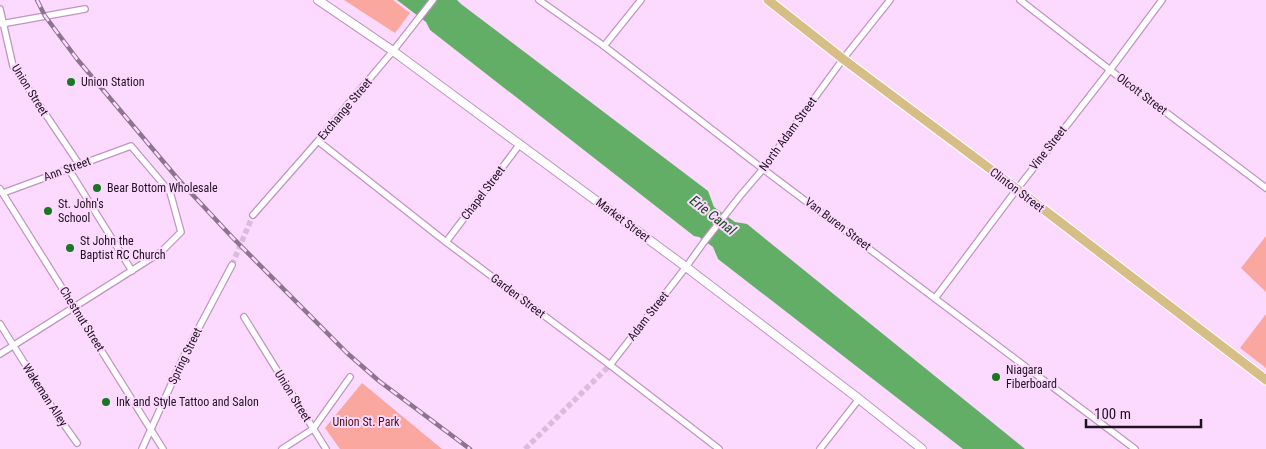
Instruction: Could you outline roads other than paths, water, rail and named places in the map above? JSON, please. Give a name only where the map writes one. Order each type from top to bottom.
[{"type":"main road","name":"Clinton Street","points":[[768,0],[1266,380]]},
{"type":"street","name":"Market Street","points":[[318,0],[393,51],[686,267],[922,449]]},
{"type":"street","name":"Exchange Street","points":[[253,215],[318,141],[433,0]]},
{"type":"street","name":"Van Buren Street","points":[[540,0],[604,46],[1136,449]]},
{"type":"street","points":[[604,46],[641,0]]},
{"type":"street","name":"North Adam Street","points":[[686,267],[763,168],[843,59],[890,0]]},
{"type":"street","name":"Olcott Street","points":[[1020,0],[1266,188]]},
{"type":"street","name":"Vine Street","points":[[936,297],[1162,0]]},
{"type":"street","name":"Union Street","points":[[0,9],[13,66],[79,164]]},
{"type":"street","points":[[2,24],[85,9]]},
{"type":"street","name":"Garden Street","points":[[318,141],[446,242],[719,449]]},
{"type":"street","name":"Chapel Street","points":[[446,242],[520,144]]},
{"type":"street","name":"Ann Street","points":[[1,191],[131,146],[170,192],[181,232],[162,252],[132,271]]},
{"type":"street","points":[[0,354],[132,271],[68,168]]},
{"type":"street","name":"Chestnut Street","points":[[1,191],[163,449]]},
{"type":"street","name":"Spring Street","points":[[142,449],[185,354],[232,265]]},
{"type":"street","name":"Adam Street","points":[[610,365],[686,267]]},
{"type":"street","name":"Union Street","points":[[244,317],[326,449]]},
{"type":"street","name":"Wakeman Alley","points":[[0,324],[55,412],[77,443]]},
{"type":"street","points":[[282,449],[313,429],[350,378]]},
{"type":"street","points":[[820,449],[859,400]]},
{"type":"water","name":"Erie Canal","points":[[397,0],[457,0],[708,191],[714,207],[735,222],[747,224],[1025,449],[963,449],[718,259],[713,247],[699,237],[694,236],[430,30],[426,22]]},
{"type":"tunnel","points":[[232,265],[253,215]]},
{"type":"tunnel","points":[[525,449],[610,365]]},
{"type":"railway","points":[[37,0],[45,16],[77,59],[178,179],[232,237],[347,353],[379,381],[470,449]]},
{"type":"place","name":"Union Station","points":[[71,82]]},
{"type":"place","name":"Bear Bottom Wholesale","points":[[97,188]]},
{"type":"place","name":"St. John's School","points":[[48,211]]},
{"type":"place","name":"St John the Baptist RC Church","points":[[70,248]]},
{"type":"place","name":"Niagara Fiberboard","points":[[996,377]]},
{"type":"place","name":"Ink and Style Tattoo and Salon","points":[[106,402]]},
{"type":"park label","name":"Union St. Park","points":[[366,422]]}]
